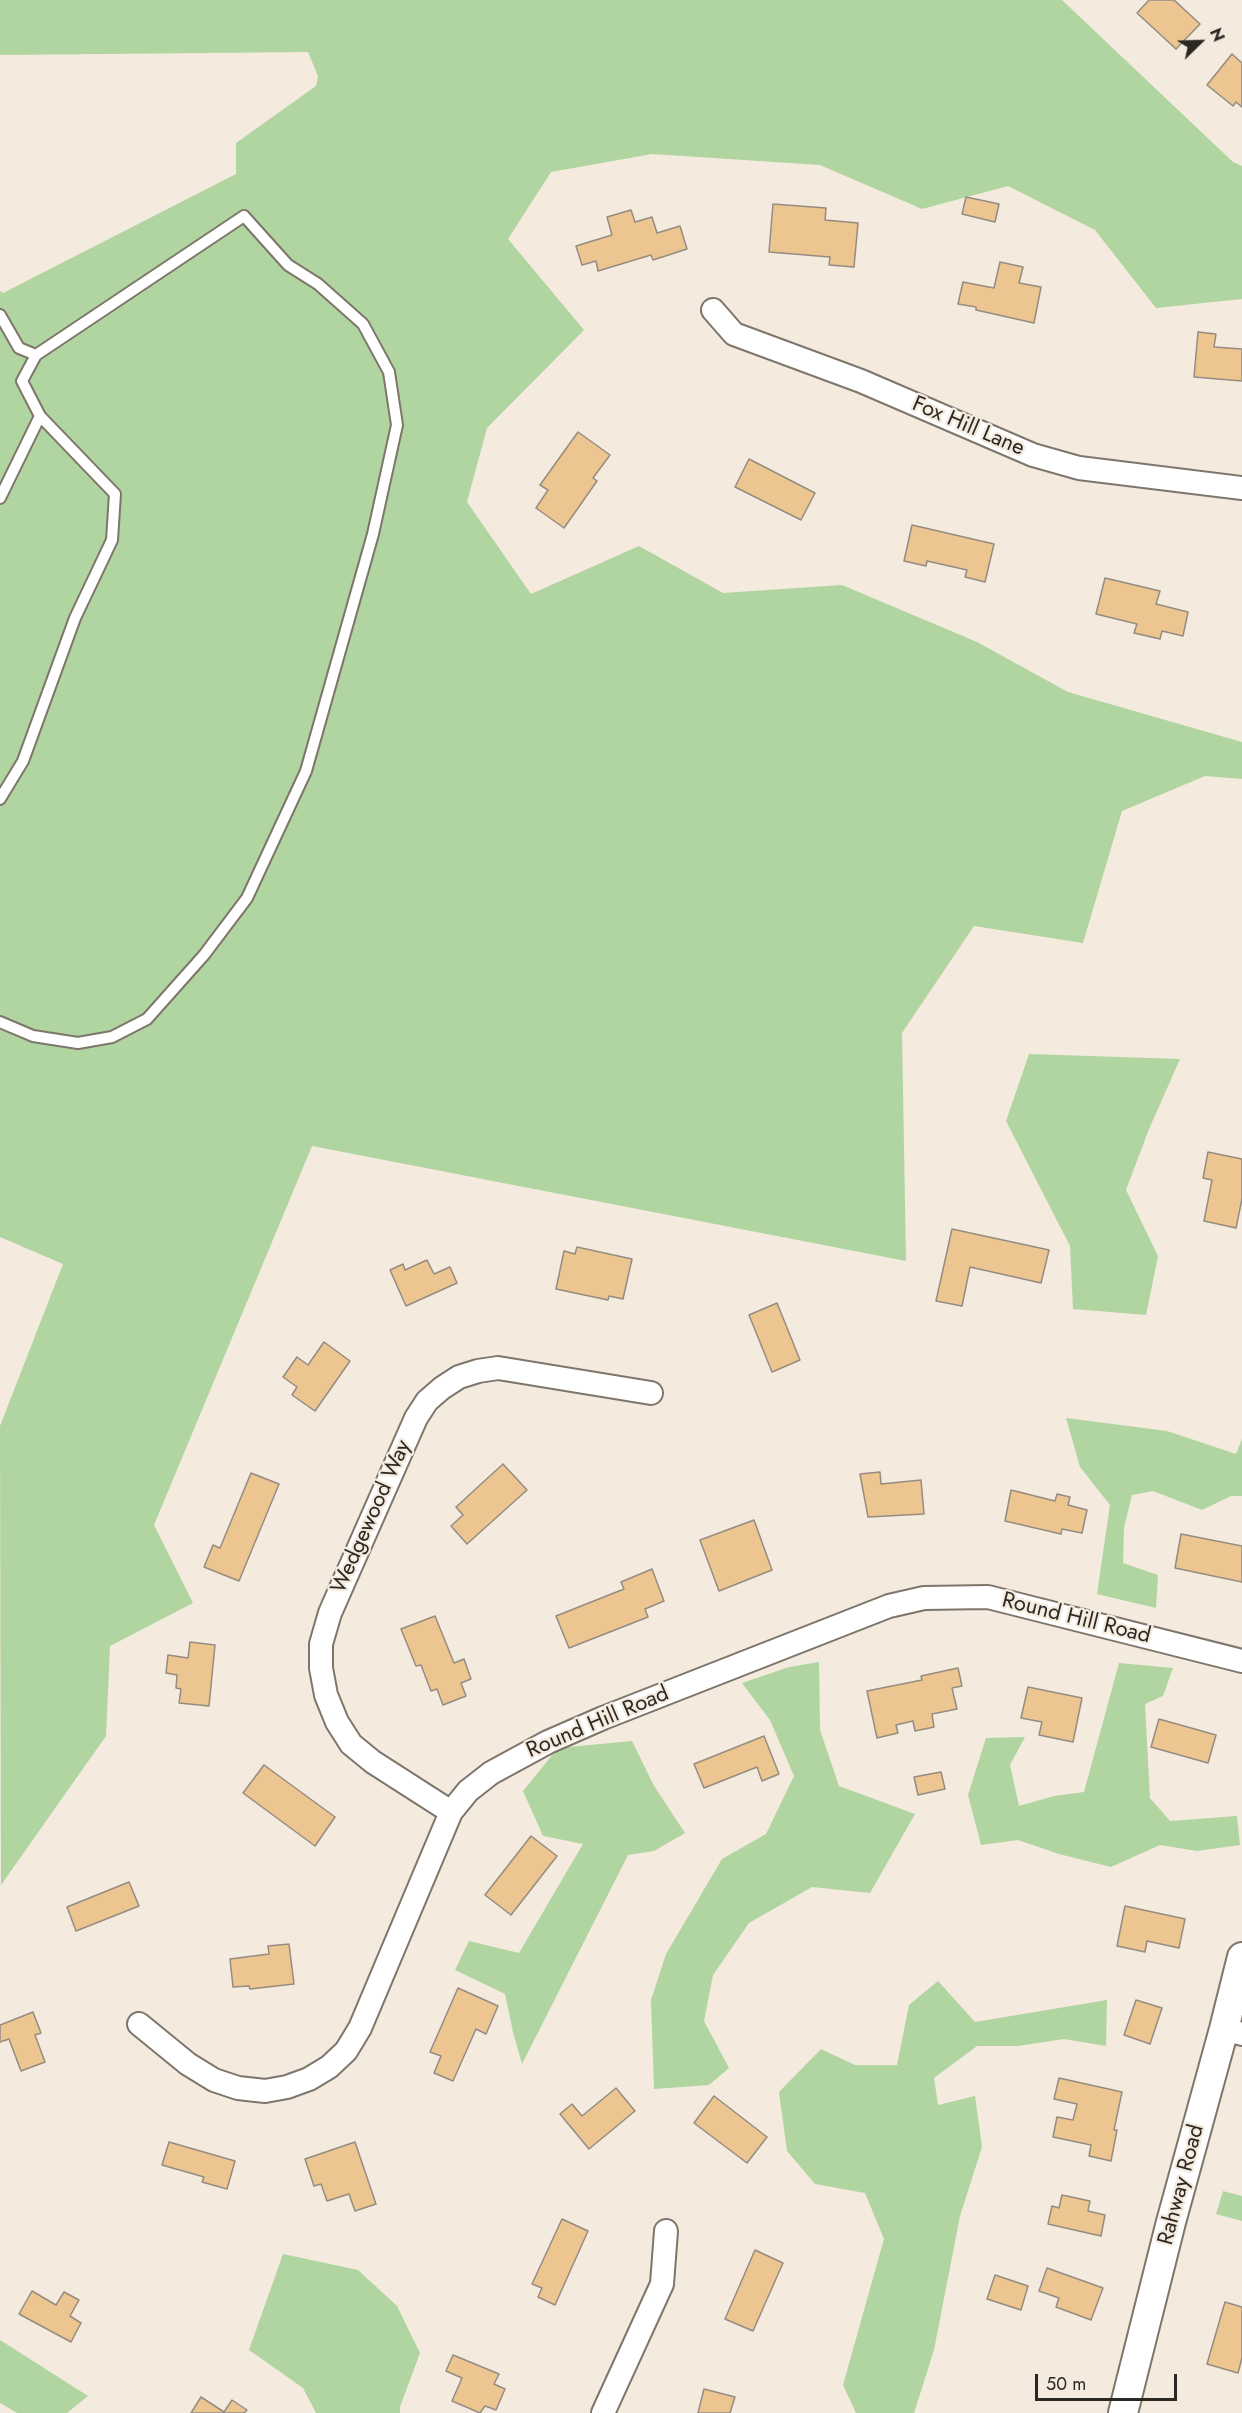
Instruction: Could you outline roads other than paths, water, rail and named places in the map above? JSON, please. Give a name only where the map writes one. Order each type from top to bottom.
[{"type":"street","name":"Fox Hill Lane","points":[[713,310],[734,334],[861,381],[1033,455],[1079,468],[1242,488]]},
{"type":"street","name":"Wedgewood Way","points":[[451,1812],[373,1762],[351,1744],[337,1722],[326,1695],[321,1668],[321,1644],[330,1613],[416,1418],[427,1401],[450,1382],[478,1371],[498,1368],[651,1393]]},
{"type":"street","name":"Round Hill Road","points":[[139,2024],[188,2064],[214,2080],[238,2088],[265,2091],[287,2087],[309,2079],[329,2067],[346,2051],[360,2028],[451,1812],[468,1791],[491,1773],[548,1742],[603,1718],[889,1606],[924,1598],[988,1597],[1242,1661]]},
{"type":"street","name":"Rahway Road","points":[[1123,2413],[1171,2222],[1233,2031],[1242,1957]]},
{"type":"street","points":[[603,2413],[662,2284],[666,2231]]},
{"type":"lane","points":[[0,799],[23,761],[75,618],[112,540],[115,494],[39,416],[22,381],[36,355],[244,216],[288,265],[318,284],[363,324],[389,372],[397,425],[373,534],[306,771],[247,898],[204,955],[147,1019],[112,1037],[78,1043],[33,1036],[0,1022]]},
{"type":"lane","points":[[0,315],[20,348],[36,355]]},
{"type":"lane","points":[[0,498],[39,416]]}]
